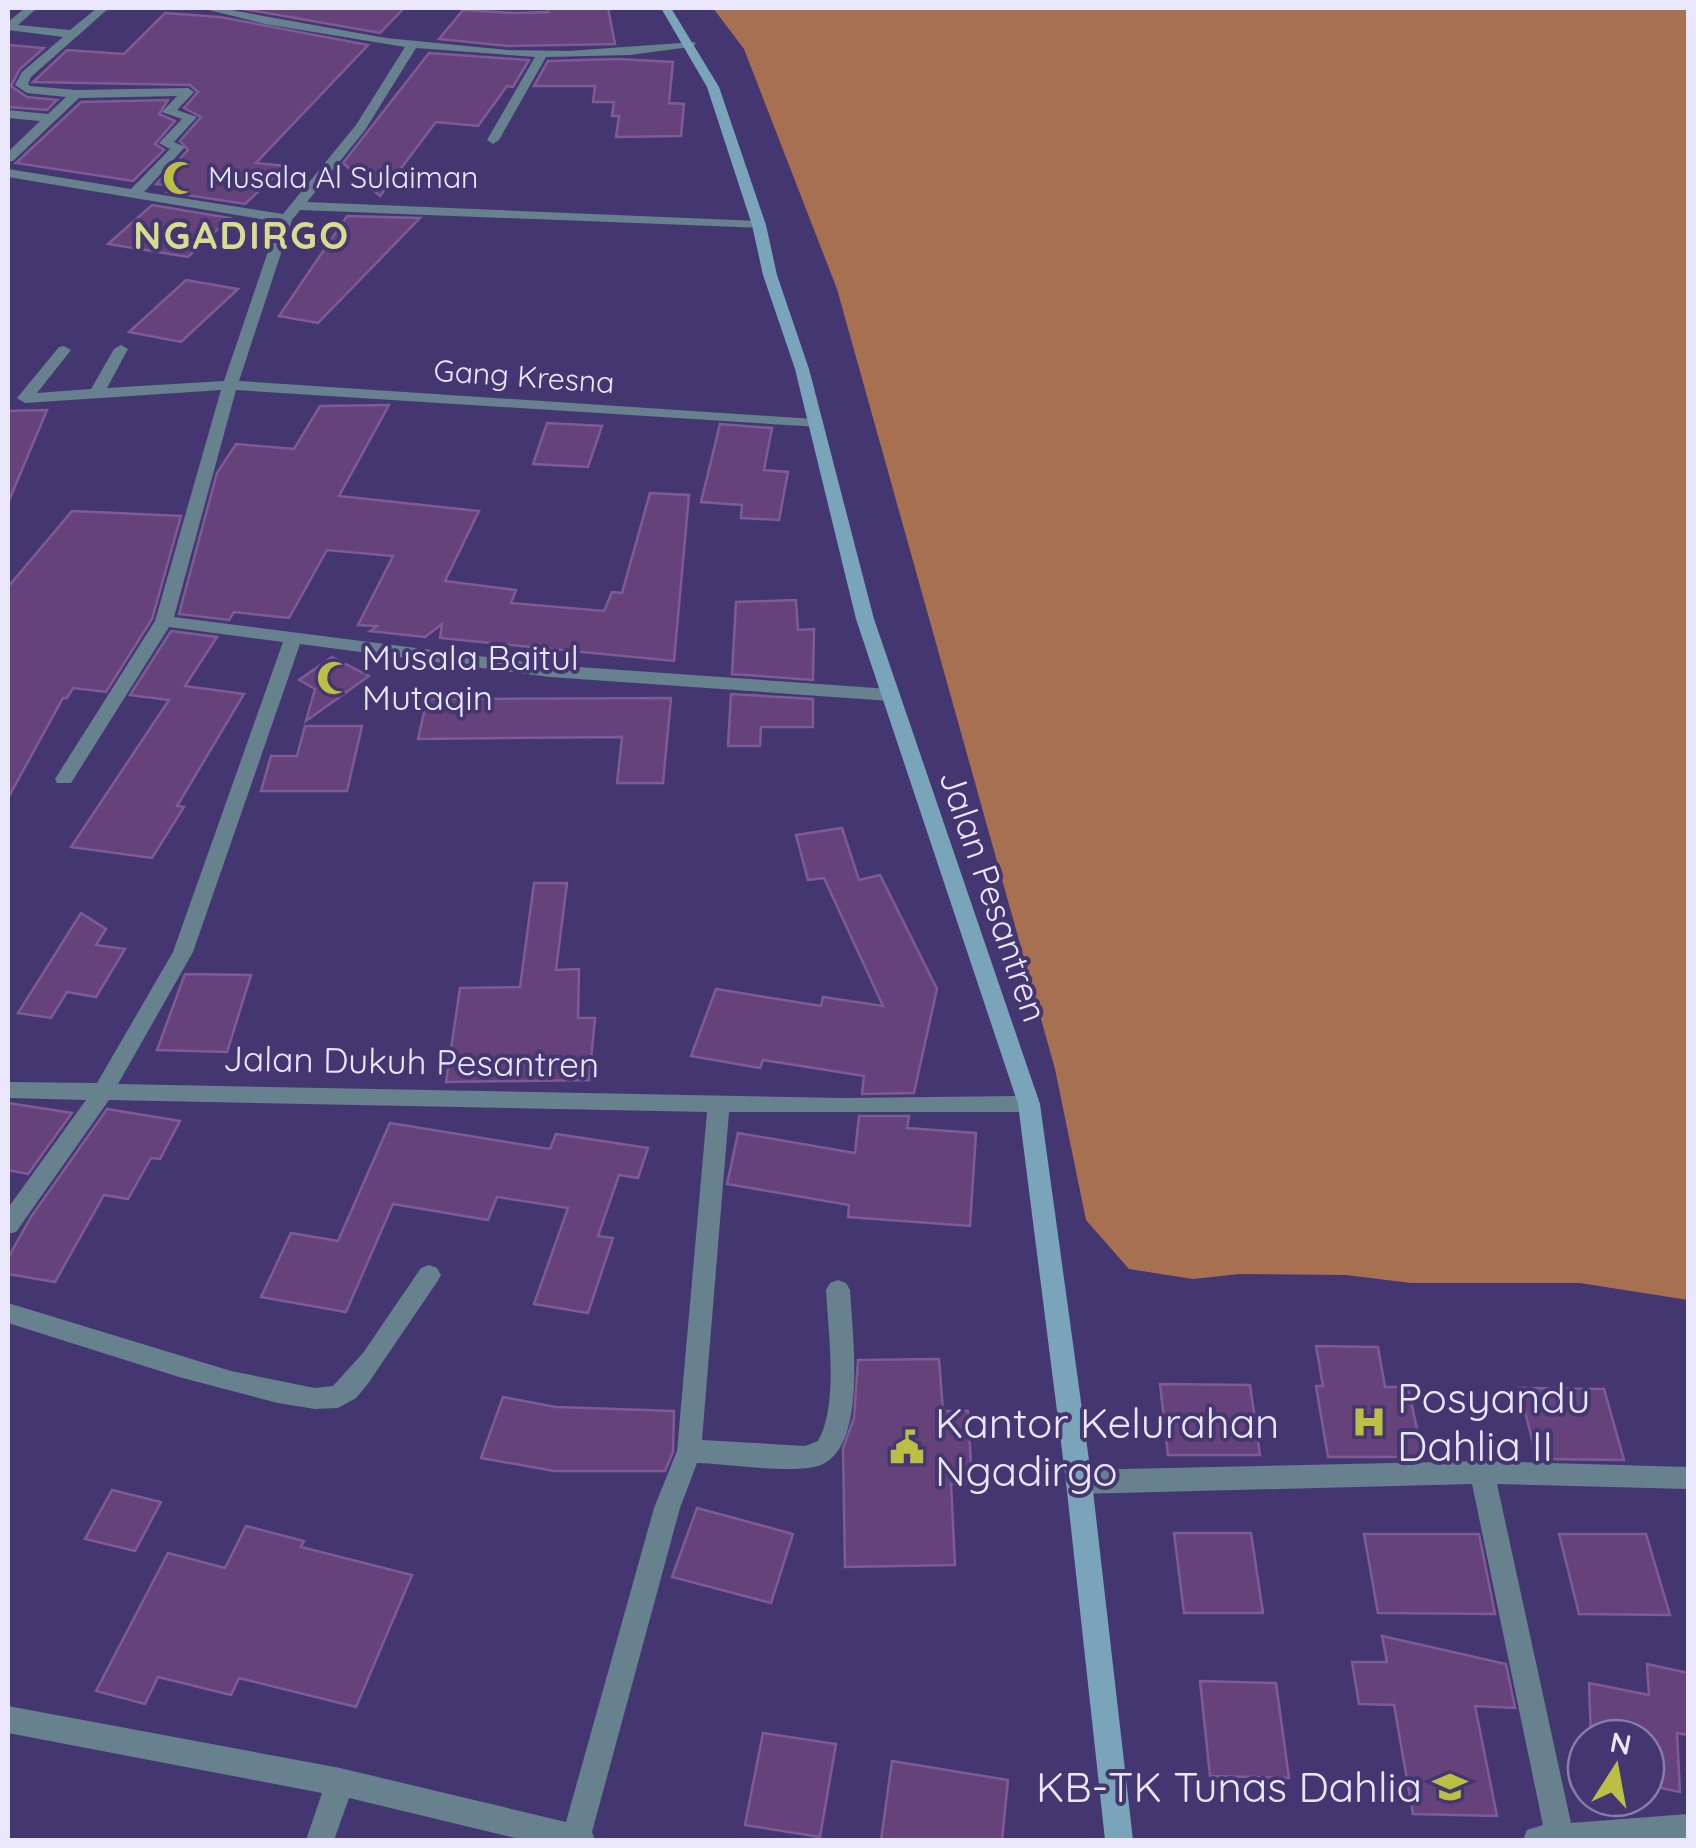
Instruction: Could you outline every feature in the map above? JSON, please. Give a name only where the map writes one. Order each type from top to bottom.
[{"type":"main road","name":"Jalan Pesantren","points":[[666,8],[713,87],[759,224],[890,696],[1029,1104],[1079,1482],[1119,1840]]},
{"type":"street","points":[[30,8],[8,27],[72,34]]},
{"type":"street","points":[[103,8],[22,85],[76,94],[188,92],[168,112],[191,117],[165,143],[179,147],[134,194]]},
{"type":"street","points":[[206,8],[312,31],[413,44],[543,53],[621,52],[690,44]]},
{"type":"street","points":[[64,779],[164,620],[230,385],[286,219],[360,128],[413,44]]},
{"type":"street","points":[[493,140],[543,53]]},
{"type":"street","points":[[8,158],[76,94]]},
{"type":"street","points":[[8,114],[50,118]]},
{"type":"street","points":[[8,173],[286,219]]},
{"type":"street","points":[[300,206],[759,224]]},
{"type":"street","points":[[96,394],[121,349]]},
{"type":"street","name":"Gang Kresna","points":[[64,350],[25,398],[230,385],[814,424]]},
{"type":"street","points":[[164,620],[550,670],[890,696]]},
{"type":"street","points":[[8,1225],[101,1095],[183,952],[293,639]]},
{"type":"street","name":"Jalan Dukuh Pesantren","points":[[8,1090],[101,1095],[720,1104],[1029,1104]]},
{"type":"street","points":[[8,1720],[340,1782],[578,1839],[667,1508],[689,1451],[720,1104]]},
{"type":"street","points":[[8,1313],[244,1386],[320,1400],[341,1396],[357,1379],[429,1275]]},
{"type":"street","points":[[689,1451],[805,1457],[819,1456],[830,1447],[838,1426],[838,1290]]},
{"type":"street","points":[[1079,1482],[1482,1472],[1688,1478]]},
{"type":"street","points":[[1482,1472],[1560,1840]]},
{"type":"street","points":[[320,1840],[340,1782]]},
{"type":"street","points":[[1537,1840],[1688,1828]]},
{"type":"shaded area","points":[[713,8],[1688,8],[1688,1300],[1580,1283],[1411,1283],[1346,1275],[1240,1274],[1193,1279],[1129,1269],[1086,1220],[1055,1069],[837,289],[744,49]]},
{"type":"building","points":[[238,8],[404,8],[380,33]]},
{"type":"building","points":[[547,8],[608,8],[615,44],[508,46],[439,39],[463,10],[516,13],[548,12]]},
{"type":"building","points":[[165,13],[220,17],[368,45],[256,163],[286,166],[245,204],[167,192],[174,186],[156,184],[188,150],[180,141],[201,117],[184,108],[198,92],[190,85],[33,82],[67,50],[124,54]]},
{"type":"building","points":[[8,45],[44,48],[20,69],[11,86],[27,97],[57,100],[47,110],[8,107]]},
{"type":"building","points":[[429,53],[529,60],[513,87],[507,86],[478,126],[436,122],[380,196],[343,163]]},
{"type":"building","points":[[548,61],[673,62],[669,103],[684,104],[681,136],[616,137],[619,116],[612,116],[614,102],[593,102],[595,86],[534,86]]},
{"type":"building","points":[[168,100],[159,114],[175,121],[155,144],[164,150],[133,181],[16,163],[81,102]]},
{"type":"building","points":[[152,205],[230,218],[188,257],[108,244]]},
{"type":"building","points":[[347,216],[420,218],[318,323],[279,316]]},
{"type":"building","points":[[186,280],[238,289],[181,342],[129,332]]},
{"type":"building","points":[[389,405],[339,496],[479,511],[445,581],[516,590],[511,603],[604,611],[612,592],[622,593],[650,493],[689,495],[674,661],[440,638],[442,624],[425,637],[370,631],[377,626],[358,625],[393,556],[327,550],[289,618],[234,612],[229,620],[179,614],[217,473],[236,444],[294,449],[320,406]]},
{"type":"building","points":[[47,410],[8,503],[8,411]]},
{"type":"building","points":[[547,423],[602,426],[588,467],[533,464]]},
{"type":"building","points":[[720,424],[772,428],[764,470],[788,472],[779,520],[741,518],[742,505],[701,502]]},
{"type":"building","points":[[72,511],[181,516],[152,619],[106,692],[73,688],[63,698],[8,798],[8,587]]},
{"type":"building","points":[[796,600],[798,630],[814,629],[813,680],[732,674],[736,602]]},
{"type":"building","points":[[171,631],[217,637],[185,686],[244,694],[177,806],[184,807],[152,858],[71,847],[169,700],[130,695]]},
{"type":"building","name":"Musala Baitul Mutaqin","points":[[332,657],[369,676],[306,721],[315,689],[299,680]]},
{"type":"building","points":[[731,694],[813,699],[813,727],[761,727],[760,746],[728,746]]},
{"type":"building","points":[[671,698],[663,783],[617,783],[622,737],[418,739],[427,699]]},
{"type":"building","points":[[305,726],[362,726],[347,791],[261,791],[271,756],[297,756]]},
{"type":"building","points":[[842,828],[859,880],[880,875],[937,989],[914,1093],[862,1094],[864,1076],[763,1060],[760,1068],[691,1056],[716,989],[821,1006],[823,997],[883,1006],[824,878],[808,880],[796,835]]},
{"type":"building","points":[[534,883],[567,883],[556,970],[579,969],[578,1018],[595,1018],[589,1080],[446,1082],[460,988],[520,987]]},
{"type":"building","points":[[81,913],[106,929],[96,945],[125,949],[96,997],[67,992],[51,1018],[18,1013]]},
{"type":"building","points":[[185,974],[251,975],[227,1052],[157,1050]]},
{"type":"building","points":[[8,1103],[72,1113],[28,1174],[8,1170]]},
{"type":"building","points":[[107,1109],[180,1121],[160,1159],[151,1158],[128,1199],[104,1195],[55,1282],[8,1274],[8,1258],[31,1217]]},
{"type":"building","points":[[859,1116],[909,1116],[907,1128],[976,1133],[970,1226],[848,1217],[849,1205],[727,1184],[738,1133],[855,1153]]},
{"type":"building","points":[[390,1123],[550,1149],[556,1134],[648,1148],[638,1178],[619,1175],[598,1236],[613,1238],[588,1313],[534,1304],[568,1208],[497,1197],[488,1220],[393,1204],[346,1312],[261,1297],[291,1233],[338,1241]]},
{"type":"building","name":"Posyandu Dahlia II","points":[[1316,1346],[1378,1347],[1385,1387],[1408,1387],[1423,1457],[1328,1457],[1316,1386],[1323,1386]]},
{"type":"building","name":"Kantor Kelurahan Ngadirgo","points":[[939,1359],[943,1411],[968,1411],[972,1483],[951,1484],[955,1565],[845,1567],[843,1448],[854,1418],[858,1360]]},
{"type":"building","points":[[1160,1384],[1250,1385],[1260,1455],[1168,1455]]},
{"type":"building","points":[[1519,1388],[1604,1389],[1624,1460],[1537,1459]]},
{"type":"building","points":[[503,1397],[556,1407],[674,1411],[673,1452],[665,1471],[554,1471],[481,1458]]},
{"type":"building","points":[[112,1490],[161,1502],[135,1551],[85,1539]]},
{"type":"building","points":[[697,1508],[793,1534],[771,1603],[672,1577]]},
{"type":"building","points":[[246,1526],[304,1541],[301,1547],[412,1575],[356,1707],[239,1678],[231,1695],[158,1677],[145,1704],[96,1691],[168,1553],[225,1568]]},
{"type":"building","points":[[1174,1533],[1251,1533],[1263,1613],[1184,1613]]},
{"type":"building","points":[[1364,1534],[1479,1534],[1495,1614],[1378,1613]]},
{"type":"building","points":[[1559,1534],[1646,1534],[1670,1615],[1579,1614]]},
{"type":"building","points":[[1382,1636],[1506,1664],[1515,1708],[1475,1706],[1497,1816],[1413,1814],[1394,1705],[1359,1704],[1352,1662],[1387,1662]]},
{"type":"building","points":[[1647,1664],[1688,1673],[1688,1735],[1677,1733],[1680,1792],[1666,1789],[1666,1718],[1590,1718],[1589,1683],[1649,1695]]},
{"type":"building","points":[[1200,1681],[1276,1683],[1289,1778],[1210,1776]]},
{"type":"building","points":[[763,1733],[836,1744],[820,1837],[745,1825]]},
{"type":"building","points":[[892,1761],[1008,1780],[1002,1840],[881,1840]]},
{"type":"place","name":"Musala Al Sulaiman","points":[[180,178]]},
{"type":"place","name":"Musala Baitul Mutaqin","points":[[334,678]]},
{"type":"place","name":"Posyandu Dahlia II","points":[[1369,1422]]},
{"type":"place","name":"Kantor Kelurahan Ngadirgo","points":[[907,1447]]},
{"type":"place","name":"KB-TK Tunas Dahlia","points":[[1450,1787]]},
{"type":"district","name":"NGADIRGO","points":[[242,236]]}]
